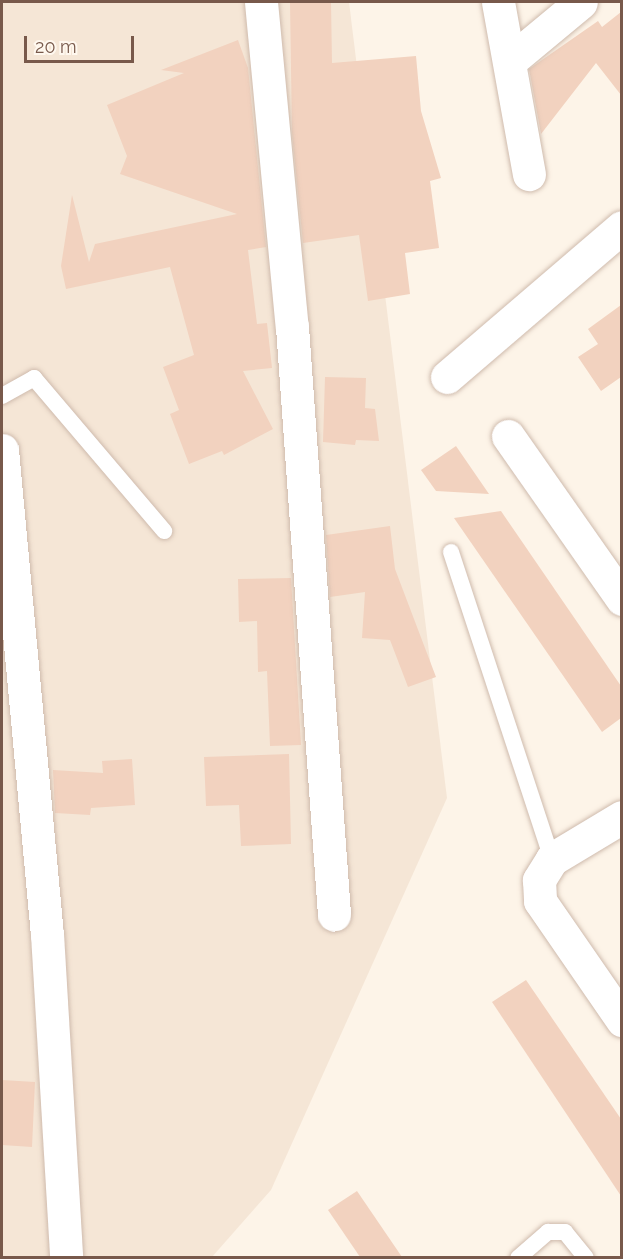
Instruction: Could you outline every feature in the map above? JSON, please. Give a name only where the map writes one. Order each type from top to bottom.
[{"type":"street","points":[[261,2],[292,327],[334,914]]},
{"type":"street","points":[[498,2],[529,174]]},
{"type":"street","points":[[510,61],[581,2]]},
{"type":"street","points":[[447,377],[618,238]]},
{"type":"street","points":[[508,436],[621,599]]},
{"type":"street","points":[[2,450],[47,934],[66,1257]]},
{"type":"street","points":[[621,817],[552,859],[539,880],[540,901],[621,1020]]},
{"type":"lane","points":[[2,396],[34,378],[164,531]]},
{"type":"lane","points":[[451,552],[552,859]]},
{"type":"lane","points":[[518,1257],[548,1232],[565,1232],[586,1257]]},
{"type":"shaded area","points":[[2,2],[349,2],[447,798],[271,1190],[212,1257],[2,1258]]},
{"type":"building","points":[[290,2],[331,2],[332,63],[416,56],[421,111],[441,178],[430,181],[439,248],[405,253],[410,294],[368,301],[359,235],[303,243],[292,133]]},
{"type":"building","points":[[621,12],[621,95],[596,63],[541,134],[529,69],[598,21],[602,27]]},
{"type":"building","points":[[238,40],[248,68],[266,247],[248,250],[257,324],[267,323],[272,368],[243,371],[273,429],[224,455],[222,451],[189,464],[170,414],[179,410],[163,367],[194,355],[170,267],[66,289],[61,266],[72,195],[89,262],[95,244],[237,214],[120,174],[127,156],[107,105],[184,73],[161,70]]},
{"type":"building","points":[[621,305],[621,377],[601,391],[578,357],[598,344],[588,329]]},
{"type":"building","points":[[325,377],[366,378],[365,408],[375,409],[379,441],[356,440],[355,445],[323,442]]},
{"type":"building","points":[[456,446],[489,494],[436,491],[421,470]]},
{"type":"building","points":[[501,511],[621,686],[621,718],[602,732],[454,518]]},
{"type":"building","points":[[390,526],[395,569],[436,677],[408,687],[390,640],[362,638],[365,592],[330,597],[326,535]]},
{"type":"building","points":[[291,578],[301,745],[270,746],[267,671],[258,672],[257,621],[239,622],[238,579]]},
{"type":"building","points":[[289,754],[291,844],[241,846],[239,805],[206,806],[204,757]]},
{"type":"building","points":[[132,759],[135,805],[91,808],[90,815],[55,813],[53,770],[103,773],[102,761]]},
{"type":"building","points":[[526,980],[621,1119],[621,1196],[492,1002]]},
{"type":"building","points":[[2,1080],[35,1082],[32,1147],[2,1145]]},
{"type":"building","points":[[357,1191],[402,1257],[360,1257],[328,1210]]}]
